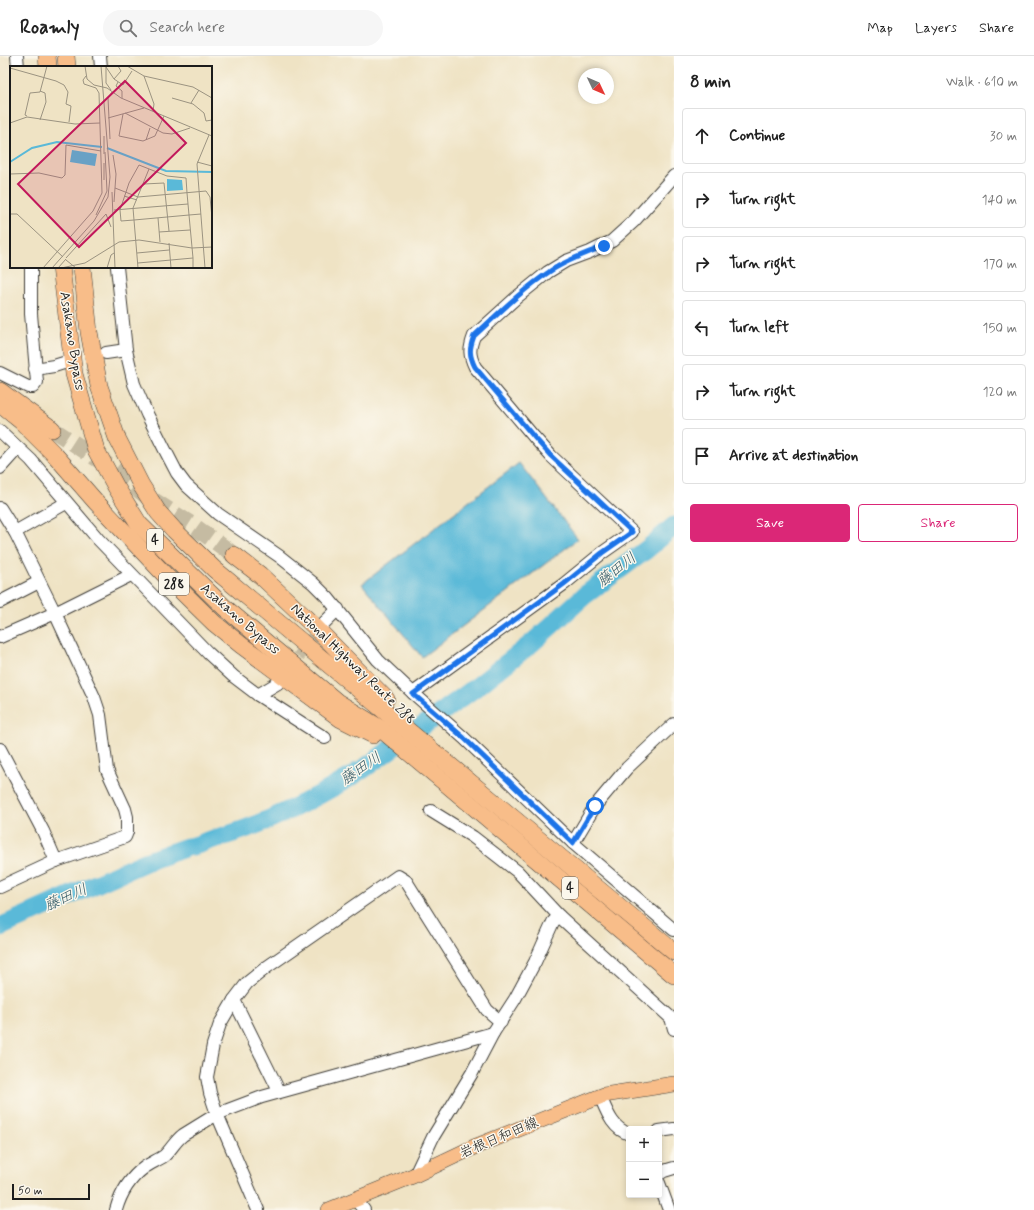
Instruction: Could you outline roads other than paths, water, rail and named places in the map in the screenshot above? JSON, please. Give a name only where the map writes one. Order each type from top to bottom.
[{"type":"highway","points":[[47,56],[48,66]]},
{"type":"highway","points":[[66,56],[67,66]]},
{"type":"highway","name":"Asakano Bypass","points":[[61,268],[74,374],[96,450],[116,487],[139,524],[224,608],[337,702],[387,724]]},
{"type":"highway","name":"Asakano Bypass","points":[[82,268],[89,332],[99,386],[117,438],[141,486],[158,512],[174,530],[214,568],[387,724]]},
{"type":"highway","points":[[0,391],[52,429]]},
{"type":"highway","name":"National Highway Route 288","points":[[0,404],[21,421],[55,455],[96,502],[214,623],[341,720],[387,724],[432,761],[467,800]]},
{"type":"highway","name":"National Highway Route 288","points":[[234,555],[260,575],[313,624],[377,691],[387,724],[432,761],[485,795]]},
{"type":"highway","name":"4","points":[[485,795],[674,952]]},
{"type":"highway","name":"4","points":[[467,800],[674,976]]},
{"type":"main road","name":"岩根日和田線","points":[[329,1210],[360,1205],[415,1175],[474,1147],[600,1096],[674,1084]]},
{"type":"street","points":[[17,56],[18,66]]},
{"type":"street","points":[[100,56],[101,66]]},
{"type":"street","points":[[416,696],[602,553],[632,532],[564,468],[534,437],[475,367],[469,356],[474,336],[517,297],[548,272],[566,261],[604,246],[624,231],[674,176]]},
{"type":"street","points":[[0,373],[28,387],[33,387],[37,382],[31,314],[32,268]]},
{"type":"street","points":[[116,268],[126,350],[134,384],[147,414],[177,473],[186,485],[218,514],[295,567],[313,583],[338,609],[378,660],[464,738],[573,843],[674,930]]},
{"type":"street","points":[[106,353],[126,350]]},
{"type":"street","points":[[35,369],[54,366],[70,361]]},
{"type":"street","points":[[0,431],[31,460],[131,575],[208,653],[233,676],[258,695],[325,738]]},
{"type":"street","points":[[0,468],[18,448]]},
{"type":"street","points":[[15,532],[66,502]]},
{"type":"street","points":[[0,508],[15,532],[94,697],[100,715],[107,770],[125,809],[127,818],[127,832],[124,837],[56,861],[0,887]]},
{"type":"street","points":[[0,637],[55,613],[131,575]]},
{"type":"street","points":[[0,602],[39,582]]},
{"type":"street","points":[[322,625],[338,609]]},
{"type":"street","points":[[258,695],[278,683]]},
{"type":"street","points":[[573,843],[595,806],[627,768],[674,724]]},
{"type":"street","points":[[1,756],[43,830],[56,861]]},
{"type":"street","points":[[432,811],[473,837],[518,872],[559,916],[671,1018],[674,1029]]},
{"type":"street","points":[[258,1210],[217,1114],[210,1093],[207,1077],[213,1045],[220,1024],[234,1000],[247,983],[267,967],[398,876],[406,881],[487,1010],[501,1022]]},
{"type":"street","points":[[415,1175],[433,1137],[525,981],[553,922],[559,916]]},
{"type":"street","points":[[234,1000],[280,1092]]},
{"type":"street","points":[[116,1210],[128,1182],[133,1176],[146,1166],[164,1156],[182,1136],[217,1114],[280,1092],[493,1033]]},
{"type":"street","points":[[600,1096],[609,1119],[620,1130],[626,1133]]},
{"type":"street","points":[[662,1131],[674,1129]]},
{"type":"street","points":[[662,1172],[674,1168]]},
{"type":"street","points":[[662,1191],[669,1210]]},
{"type":"water","points":[[519,463],[578,539],[422,657],[362,584]]},
{"type":"waterway","name":"藤田川","points":[[0,927],[145,862],[187,847],[196,846],[210,840],[229,835],[266,821],[320,795],[354,775],[479,685],[532,643],[585,595],[646,550],[674,526]]},
{"type":"tunnel","points":[[52,429],[110,467],[148,497],[195,527],[234,555]]},
{"type":"tunnel","points":[[288,671],[322,625]]}]
